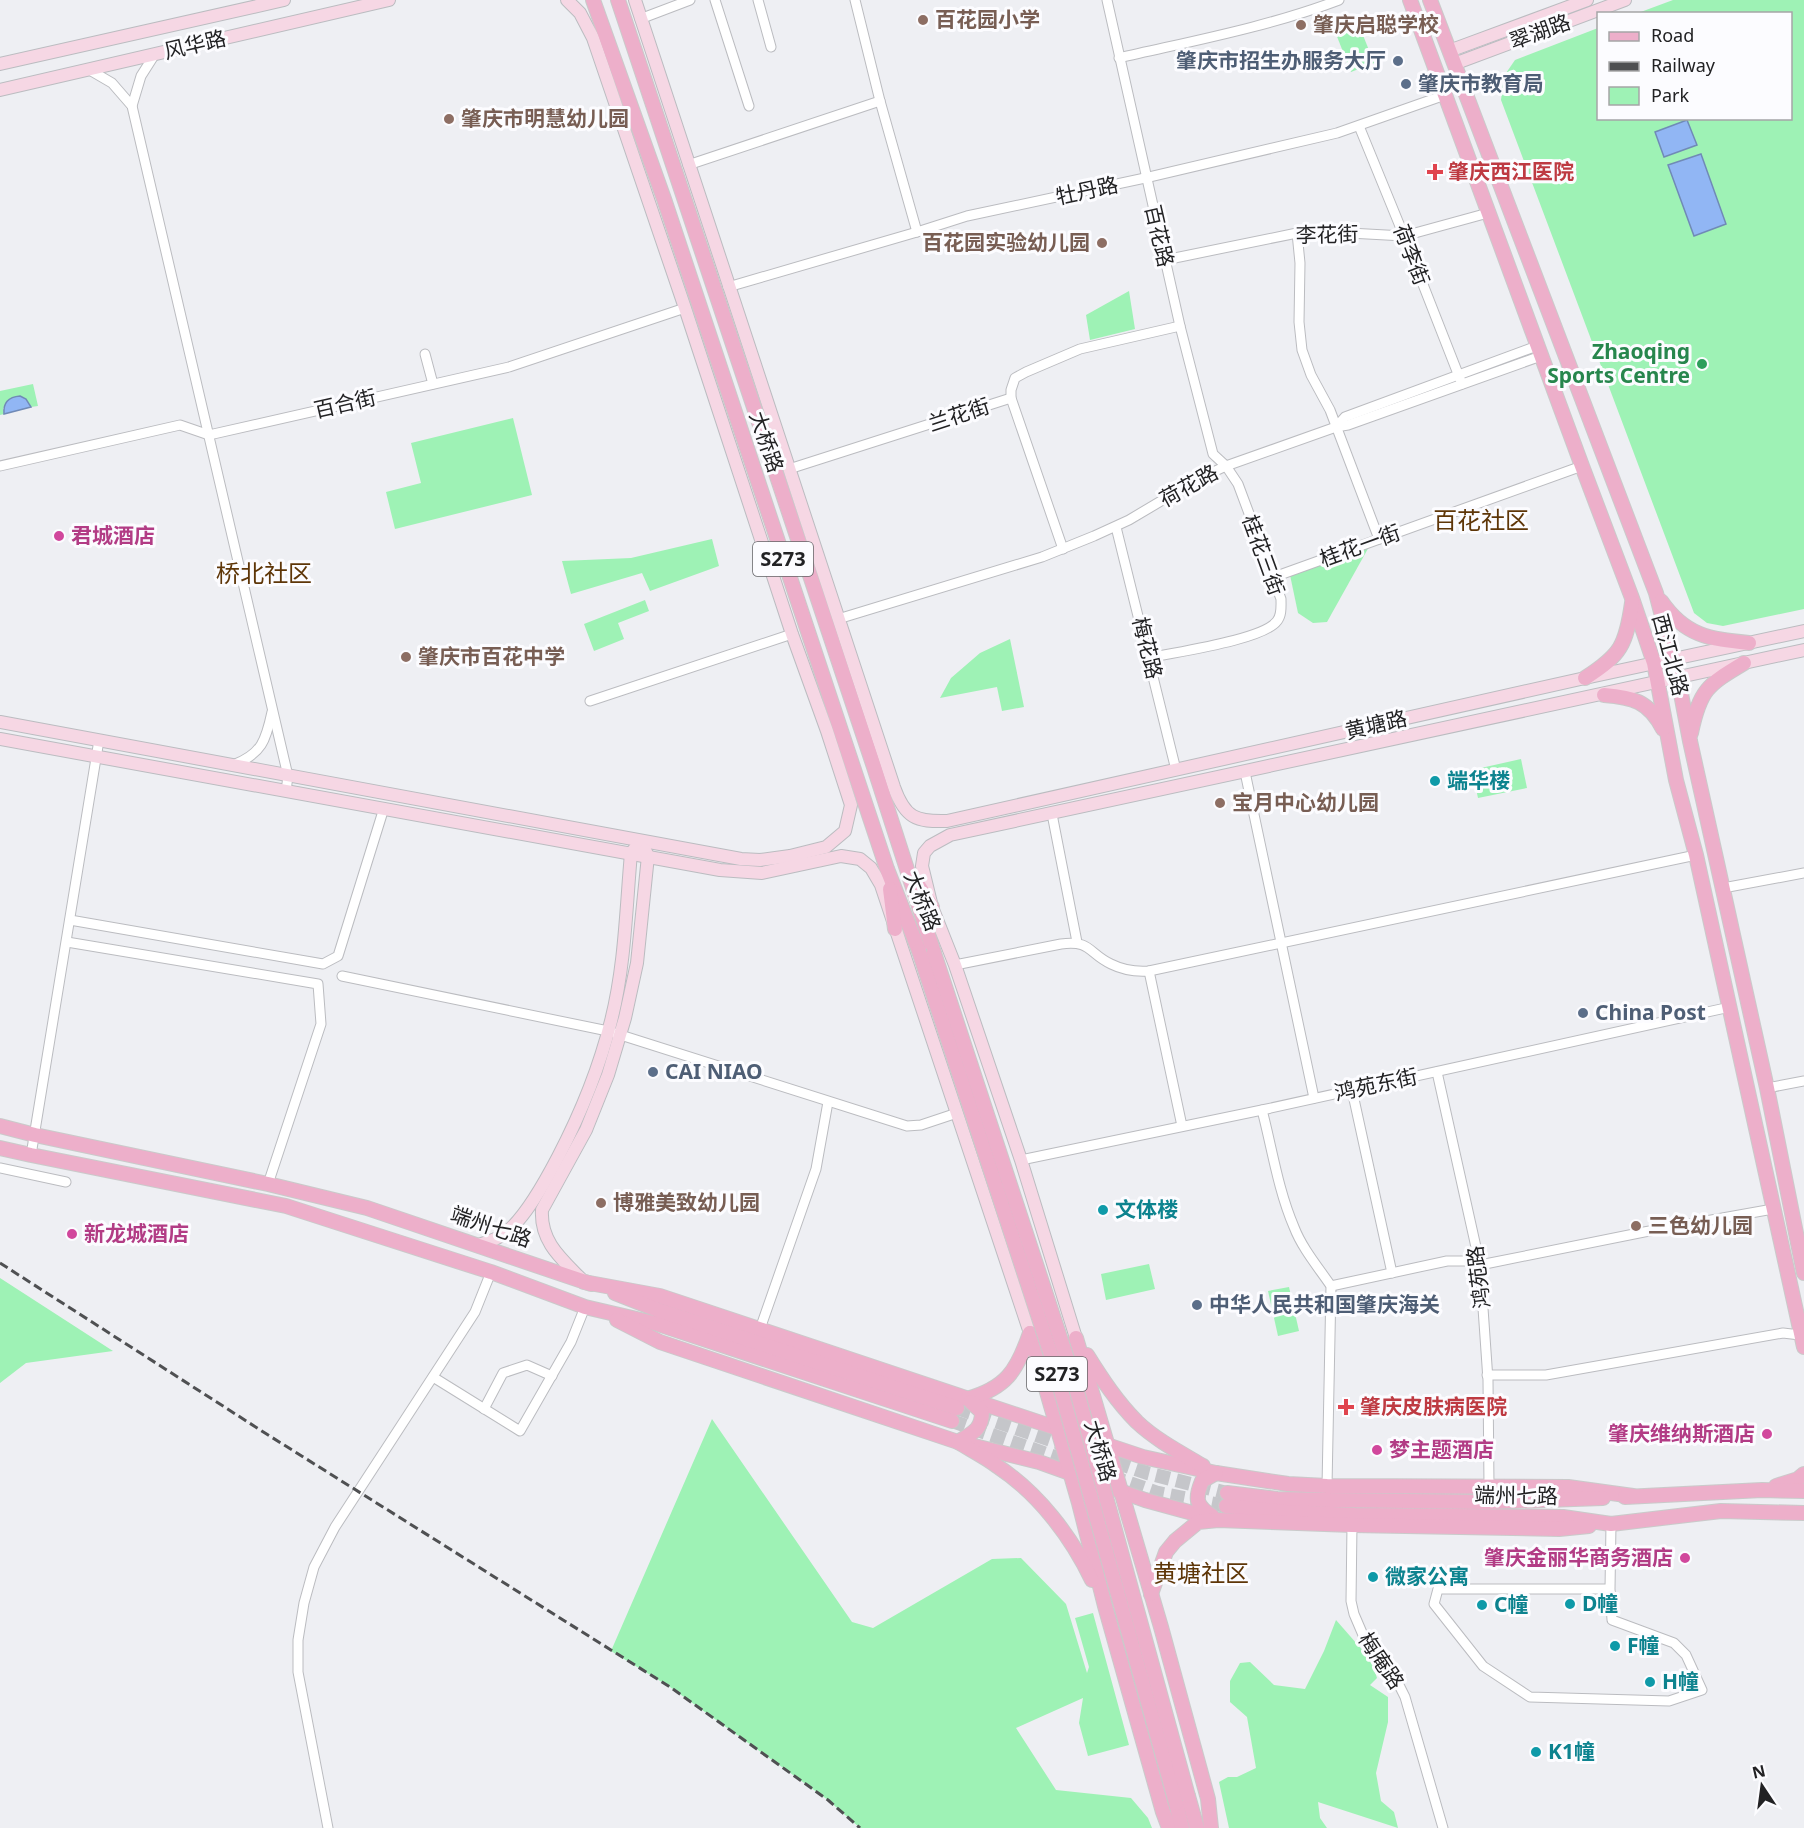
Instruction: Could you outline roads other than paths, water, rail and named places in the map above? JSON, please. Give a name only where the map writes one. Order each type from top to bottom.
[{"type":"main road","name":"大桥路","points":[[593,0],[664,199],[887,870],[919,951],[1052,1358],[1182,1799],[1197,1828]]},
{"type":"main road","name":"西江北路","points":[[1410,0],[1632,598],[1654,663],[1676,780],[1696,855],[1802,1341]]},
{"type":"main road","name":"西江北路","points":[[1430,0],[1656,593],[1678,678],[1743,986],[1767,1088],[1804,1272]]},
{"type":"main road","name":"大桥路","points":[[619,5],[874,767],[1073,1377],[1182,1799],[1182,1828]]},
{"type":"main road","points":[[619,73],[640,65]]},
{"type":"main road","points":[[1620,567],[1642,556]]},
{"type":"main road","points":[[1656,593],[1670,614],[1690,630],[1714,639],[1749,643]]},
{"type":"main road","points":[[1585,678],[1614,657],[1622,646],[1629,624],[1632,598]]},
{"type":"main road","points":[[1690,741],[1697,707],[1705,691],[1717,679],[1744,663]]},
{"type":"main road","points":[[1604,695],[1626,697],[1645,705],[1659,721],[1669,740]]},
{"type":"main road","points":[[1676,780],[1698,776]]},
{"type":"main road","points":[[904,863],[932,907]]},
{"type":"main road","points":[[887,870],[895,930]]},
{"type":"main road","name":"端州七路","points":[[0,1126],[35,1136],[268,1184],[367,1208],[584,1282],[658,1310],[959,1409]]},
{"type":"main road","name":"端州七路","points":[[0,1148],[286,1206],[491,1272],[585,1307],[658,1324],[959,1409]]},
{"type":"main road","points":[[584,1282],[660,1296],[760,1329],[959,1409],[1057,1427],[1143,1457],[1216,1473],[1288,1484],[1568,1487],[1633,1497]]},
{"type":"main road","points":[[599,1311],[660,1342],[958,1442],[1039,1462],[1123,1493],[1218,1520]]},
{"type":"main road","points":[[959,1409],[995,1388],[1007,1378],[1017,1366],[1023,1353],[1028,1327]]},
{"type":"main road","points":[[1028,1327],[1071,1473],[1105,1606],[1169,1828]]},
{"type":"main road","points":[[1076,1338],[1107,1387],[1138,1422],[1178,1452],[1216,1473]]},
{"type":"main road","points":[[1076,1338],[1123,1493],[1208,1799],[1211,1828]]},
{"type":"main road","points":[[958,1442],[982,1422],[982,1412],[959,1409]]},
{"type":"main road","points":[[958,1442],[999,1467],[1037,1501],[1083,1560],[1105,1606]]},
{"type":"main road","points":[[1216,1473],[1202,1481],[1197,1494],[1199,1505],[1218,1520]]},
{"type":"main road","points":[[1762,1490],[1798,1479],[1804,1474]]},
{"type":"main road","name":"端州七路","points":[[1804,1491],[1762,1490],[1566,1500],[1462,1502],[1227,1500],[1286,1512],[1355,1515],[1563,1516],[1611,1524],[1721,1510],[1804,1513]]},
{"type":"main road","points":[[1790,1513],[1804,1525]]},
{"type":"main road","points":[[1151,1594],[1166,1552],[1175,1541],[1198,1522],[1218,1520],[1559,1529],[1611,1524]]},
{"type":"main road","points":[[1105,1606],[1125,1589],[1137,1588],[1151,1594]]},
{"type":"street","name":"风华路","points":[[0,64],[284,0]]},
{"type":"street","name":"风华路","points":[[0,90],[389,0]]},
{"type":"street","points":[[0,722],[741,859],[760,860],[790,856],[826,847],[845,831],[851,805],[792,634],[686,308],[593,38],[580,13],[567,0]]},
{"type":"street","points":[[635,0],[894,788]]},
{"type":"street","points":[[631,40],[640,19],[690,0]]},
{"type":"street","points":[[715,0],[749,106]]},
{"type":"street","points":[[758,0],[771,47]]},
{"type":"street","points":[[855,0],[880,101],[917,232]]},
{"type":"street","name":"百花路","points":[[1107,0],[1145,178],[1180,326],[1213,454],[1226,466]]},
{"type":"street","points":[[1119,58],[1271,22],[1339,0]]},
{"type":"street","name":"翠湖路","points":[[1451,57],[1587,0]]},
{"type":"street","name":"翠湖路","points":[[1451,57],[1625,0]]},
{"type":"street","points":[[619,5],[640,19]]},
{"type":"street","points":[[132,106],[141,76],[155,54]]},
{"type":"street","points":[[88,69],[112,83],[132,106],[288,776],[286,791]]},
{"type":"street","name":"牡丹路","points":[[728,287],[967,216],[1145,178],[1337,133],[1444,94]]},
{"type":"street","points":[[688,165],[880,101]]},
{"type":"street","name":"荷李街","points":[[1359,126],[1460,380]]},
{"type":"street","points":[[625,133],[664,199]]},
{"type":"street","points":[[684,202],[719,259]]},
{"type":"street","name":"李花街","points":[[1165,260],[1297,233],[1331,232],[1404,236],[1488,213]]},
{"type":"street","points":[[1297,233],[1300,263],[1299,322],[1302,350],[1311,375],[1330,410],[1379,539]]},
{"type":"street","name":"百合街","points":[[209,435],[509,367],[686,308]]},
{"type":"street","points":[[704,324],[713,392]]},
{"type":"street","points":[[1011,398],[1015,378],[1036,367],[1080,349],[1180,326]]},
{"type":"street","name":"荷花路","points":[[838,619],[1063,549],[1116,527],[1198,479],[1226,466],[1336,427],[1348,425],[1539,351]]},
{"type":"street","points":[[424,354],[432,384]]},
{"type":"street","name":"兰花街","points":[[789,469],[1011,398],[1063,549]]},
{"type":"street","points":[[0,466],[180,425],[209,435]]},
{"type":"street","name":"桂花三街","points":[[1149,658],[1241,638],[1265,630],[1277,622],[1281,614],[1281,599],[1274,577],[1238,484],[1226,466]]},
{"type":"street","name":"桂花一街","points":[[1274,577],[1582,466]]},
{"type":"street","name":"梅花路","points":[[1116,527],[1176,771]]},
{"type":"street","points":[[811,538],[817,597]]},
{"type":"street","name":"黄塘路","points":[[894,788],[900,803],[907,812],[918,819],[947,821],[1804,630]]},
{"type":"street","points":[[590,700],[792,634]]},
{"type":"street","name":"黄塘路","points":[[932,907],[922,866],[924,853],[930,846],[950,835],[1804,650]]},
{"type":"street","points":[[232,765],[258,752],[267,734],[273,710]]},
{"type":"street","points":[[827,731],[862,794]]},
{"type":"street","points":[[0,739],[720,870],[762,873],[841,856],[860,859],[871,868],[881,885],[1028,1327],[1050,1331],[1060,1327],[1067,1320],[1068,1314]]},
{"type":"street","points":[[31,1155],[99,741]]},
{"type":"street","points":[[874,767],[894,788]]},
{"type":"street","points":[[1245,772],[1314,1098]]},
{"type":"street","points":[[70,920],[323,964],[338,956],[384,808]]},
{"type":"street","points":[[1052,814],[1077,942]]},
{"type":"street","points":[[584,1282],[553,1250],[544,1234],[541,1221],[542,1210],[586,1130],[608,1076],[622,960],[631,853],[641,841]]},
{"type":"street","points":[[478,1245],[501,1236],[514,1226],[547,1179],[575,1124],[614,1033],[637,963],[648,856],[641,841]]},
{"type":"street","points":[[955,965],[1077,942],[1111,964],[1135,972],[1149,971],[1696,855]]},
{"type":"street","points":[[1723,888],[1804,873]]},
{"type":"street","points":[[932,907],[955,965],[1021,1160],[1076,1338]]},
{"type":"street","points":[[67,942],[318,984],[321,1024],[268,1184]]},
{"type":"street","points":[[1149,971],[1182,1126]]},
{"type":"street","points":[[342,976],[614,1033],[907,1126],[921,1125],[957,1113]]},
{"type":"street","name":"鸿苑东街","points":[[1021,1160],[1262,1110],[1730,1007]]},
{"type":"street","name":"鸿苑路","points":[[1437,1072],[1480,1265],[1487,1375],[1489,1486]]},
{"type":"street","points":[[1767,1088],[1804,1081]]},
{"type":"street","points":[[1352,1090],[1392,1273]]},
{"type":"street","points":[[760,1329],[816,1169],[828,1102]]},
{"type":"street","points":[[1262,1110],[1285,1203],[1294,1229],[1331,1286],[1327,1486]]},
{"type":"street","points":[[0,1168],[66,1182]]},
{"type":"street","points":[[1331,1286],[1447,1261],[1469,1261],[1480,1265],[1773,1209]]},
{"type":"street","points":[[328,1828],[298,1671],[298,1640],[303,1603],[314,1567],[334,1527],[475,1312],[491,1272]]},
{"type":"street","points":[[433,1377],[520,1431],[571,1342],[585,1307]]},
{"type":"street","points":[[1487,1375],[1546,1375],[1783,1333],[1802,1341]]},
{"type":"street","points":[[484,1409],[503,1372],[527,1365],[552,1376]]},
{"type":"street","points":[[1610,1589],[1438,1588],[1434,1604],[1483,1666],[1530,1697],[1669,1701],[1702,1690],[1686,1655],[1674,1643],[1612,1620],[1611,1524]]},
{"type":"street","name":"梅庵路","points":[[1352,1525],[1351,1601],[1354,1614],[1366,1642],[1393,1673],[1405,1697],[1443,1828]]},
{"type":"water","points":[[1687,120],[1697,145],[1664,157],[1655,132]]},
{"type":"water","points":[[1701,154],[1726,224],[1694,236],[1668,165]]},
{"type":"water","points":[[20,396],[26,399],[31,407],[4,414],[7,401]]},
{"type":"tunnel","points":[[957,1408],[1147,1473],[1227,1493]]},
{"type":"tunnel","points":[[952,1421],[1158,1493],[1226,1506]]},
{"type":"railway","points":[[0,1263],[265,1433],[670,1687],[828,1800],[860,1828]]},
{"type":"place","name":"百花园小学","points":[[923,20]]},
{"type":"place","name":"肇庆启聪学校","points":[[1301,25]]},
{"type":"place","name":"肇庆市招生办服务大厅","points":[[1398,61]]},
{"type":"place","name":"肇庆市教育局","points":[[1406,84]]},
{"type":"place","name":"肇庆市明慧幼儿园","points":[[449,119]]},
{"type":"place","name":"肇庆西江医院","points":[[1435,172]]},
{"type":"place","name":"百花园实验幼儿园","points":[[1102,243]]},
{"type":"place","name":"Zhaoqing Sports Centre","points":[[1702,364]]},
{"type":"place","name":"君城酒店","points":[[59,536]]},
{"type":"place","name":"肇庆市百花中学","points":[[406,657]]},
{"type":"place","name":"端华楼","points":[[1435,781]]},
{"type":"place","name":"宝月中心幼儿园","points":[[1220,803]]},
{"type":"place","name":"China Post","points":[[1583,1013]]},
{"type":"place","name":"CAI NIAO","points":[[653,1072]]},
{"type":"place","name":"博雅美致幼儿园","points":[[601,1203]]},
{"type":"place","name":"文体楼","points":[[1103,1210]]},
{"type":"place","name":"三色幼儿园","points":[[1636,1226]]},
{"type":"place","name":"新龙城酒店","points":[[72,1234]]},
{"type":"place","name":"中华人民共和国肇庆海关","points":[[1197,1305]]},
{"type":"place","name":"肇庆皮肤病医院","points":[[1346,1407]]},
{"type":"place","name":"肇庆维纳斯酒店","points":[[1767,1434]]},
{"type":"place","name":"梦主题酒店","points":[[1377,1450]]},
{"type":"place","name":"肇庆金丽华商务酒店","points":[[1685,1558]]},
{"type":"place","name":"微家公寓","points":[[1373,1577]]},
{"type":"place","name":"D幢","points":[[1570,1604]]},
{"type":"place","name":"C幢","points":[[1482,1605]]},
{"type":"place","name":"F幢","points":[[1615,1646]]},
{"type":"place","name":"H幢","points":[[1650,1682]]},
{"type":"place","name":"K1幢","points":[[1536,1752]]},
{"type":"district","name":"百花社区","points":[[1481,521]]},
{"type":"district","name":"桥北社区","points":[[264,574]]},
{"type":"district","name":"黄塘社区","points":[[1201,1574]]}]
